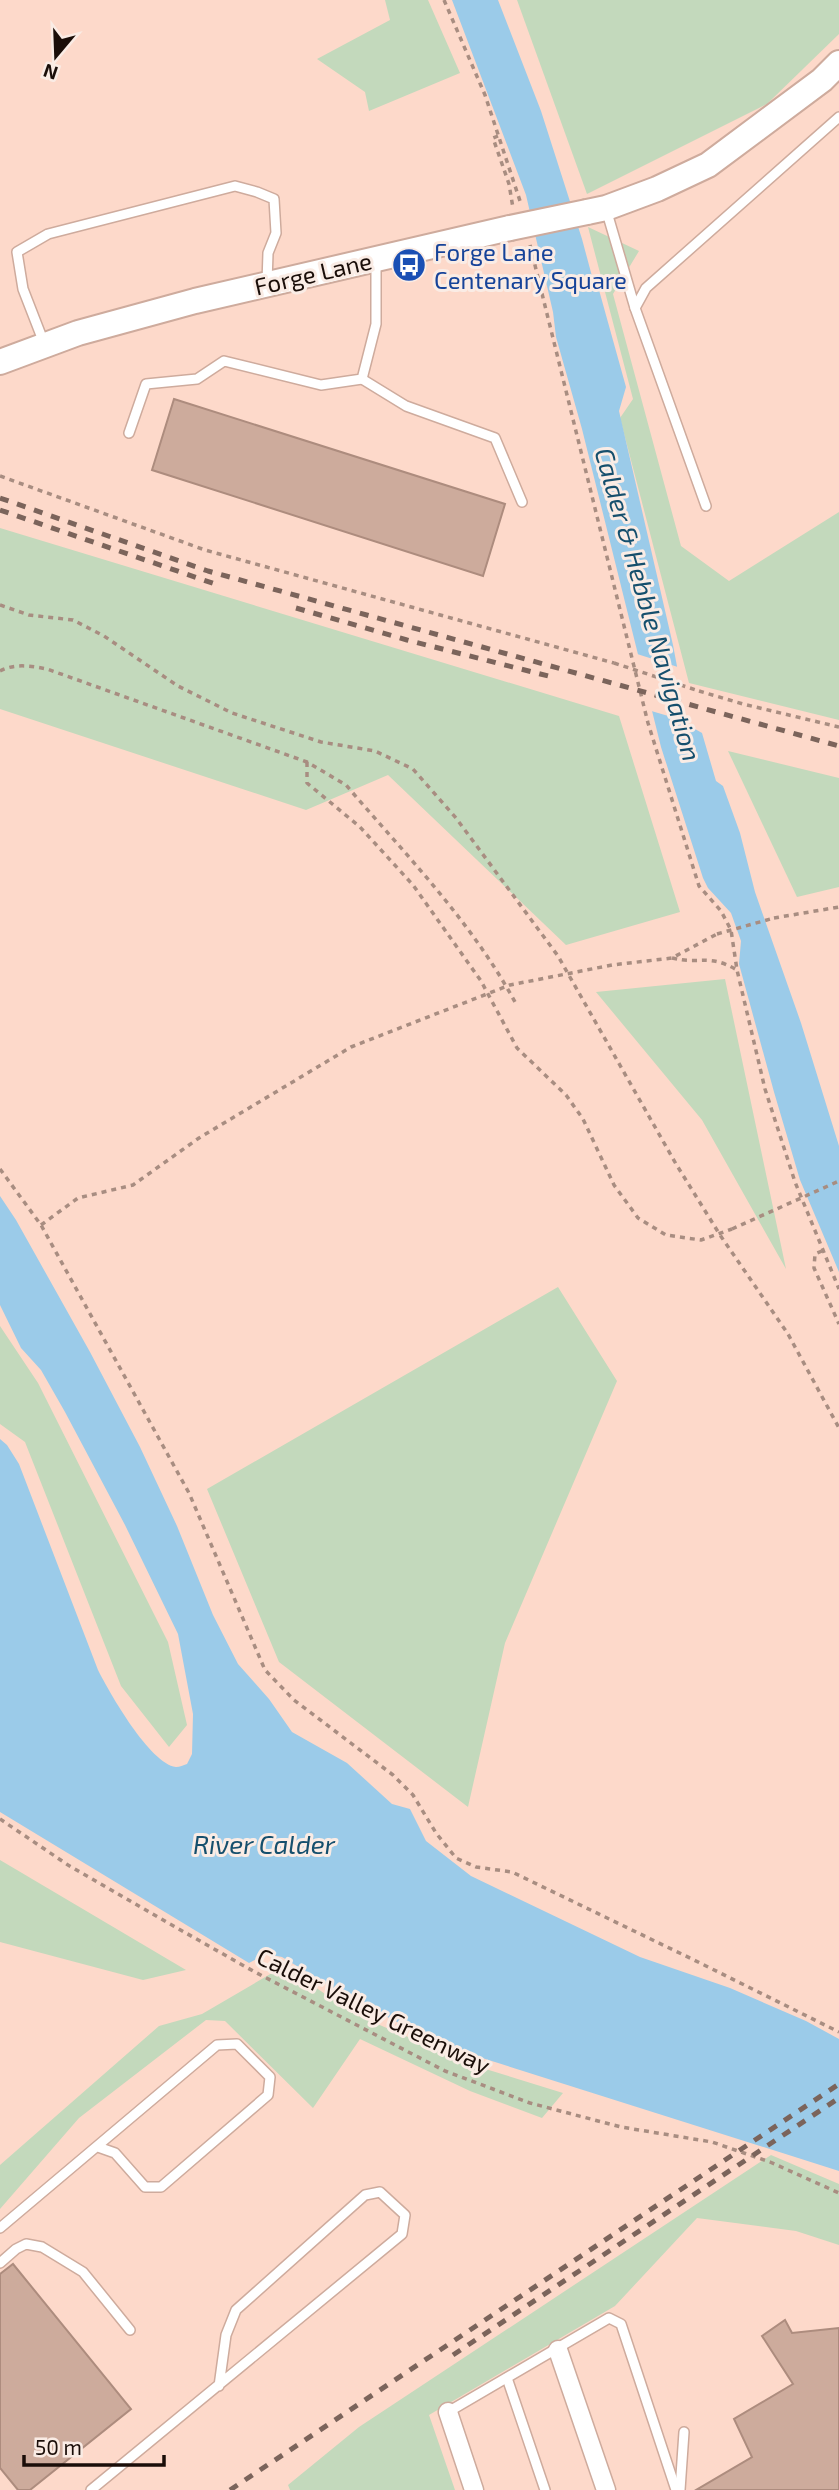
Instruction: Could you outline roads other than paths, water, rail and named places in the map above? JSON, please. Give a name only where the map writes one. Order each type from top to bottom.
[{"type":"street","name":"Forge Lane","points":[[0,362],[78,332],[376,259],[518,221],[596,210],[657,189],[708,165],[839,64]]},
{"type":"street","points":[[558,2350],[606,2490]]},
{"type":"street","points":[[448,2412],[474,2490]]},
{"type":"lane","points":[[635,308],[646,288],[839,117]]},
{"type":"lane","points":[[45,345],[23,289],[17,252],[48,234],[235,187],[257,192],[274,199],[276,233],[268,253],[267,284]]},
{"type":"lane","points":[[596,210],[635,308],[706,506]]},
{"type":"lane","points":[[362,379],[376,324],[376,259]]},
{"type":"lane","points":[[129,433],[146,384],[197,379],[224,361],[321,386],[362,379],[407,406],[495,438],[522,502]]},
{"type":"lane","points":[[0,2228],[217,2045],[237,2044],[270,2077],[268,2095],[161,2188],[145,2187],[115,2153],[98,2147]]},
{"type":"lane","points":[[92,2490],[219,2386],[402,2234],[405,2215],[380,2192],[365,2195],[236,2310],[226,2335],[219,2386]]},
{"type":"lane","points":[[0,2263],[16,2249],[26,2245],[42,2246],[83,2272],[130,2330]]},
{"type":"lane","points":[[448,2412],[609,2318],[621,2325],[678,2490]]},
{"type":"lane","points":[[507,2378],[545,2490]]},
{"type":"lane","points":[[678,2490],[684,2432]]},
{"type":"water","name":"Calder & Hebble Navigation","points":[[452,0],[498,0],[541,111],[593,280],[599,290],[626,387],[619,411],[673,645],[688,725],[702,733],[716,781],[723,786],[740,833],[755,892],[801,1023],[839,1146],[839,1272],[800,1180],[739,964],[741,941],[731,913],[708,888],[703,878],[661,747],[582,429],[556,337],[553,312],[526,195]]},
{"type":"water","name":"River Calder","points":[[0,1196],[90,1352],[140,1447],[177,1526],[213,1615],[238,1664],[269,1699],[292,1732],[347,1763],[392,1804],[410,1809],[426,1841],[471,1876],[640,1957],[730,1988],[806,2021],[839,2039],[839,2171],[476,2056],[399,2023],[348,1997],[282,1957],[266,1954],[249,1963],[0,1812],[0,1439],[19,1464],[98,1670],[131,1726],[154,1754],[166,1763],[179,1767],[187,1764],[192,1754],[193,1714],[178,1634],[125,1525],[65,1412],[41,1370],[21,1348],[0,1305]]},
{"type":"railway","points":[[0,498],[208,571],[839,746]]},
{"type":"railway","points":[[0,510],[218,585]]},
{"type":"railway","points":[[296,608],[556,678]]},
{"type":"railway","points":[[230,2490],[839,2084]]},
{"type":"railway","points":[[453,2355],[839,2098]]},
{"type":"place","name":"Forge Lane Centenary Square","points":[[409,265]]}]
